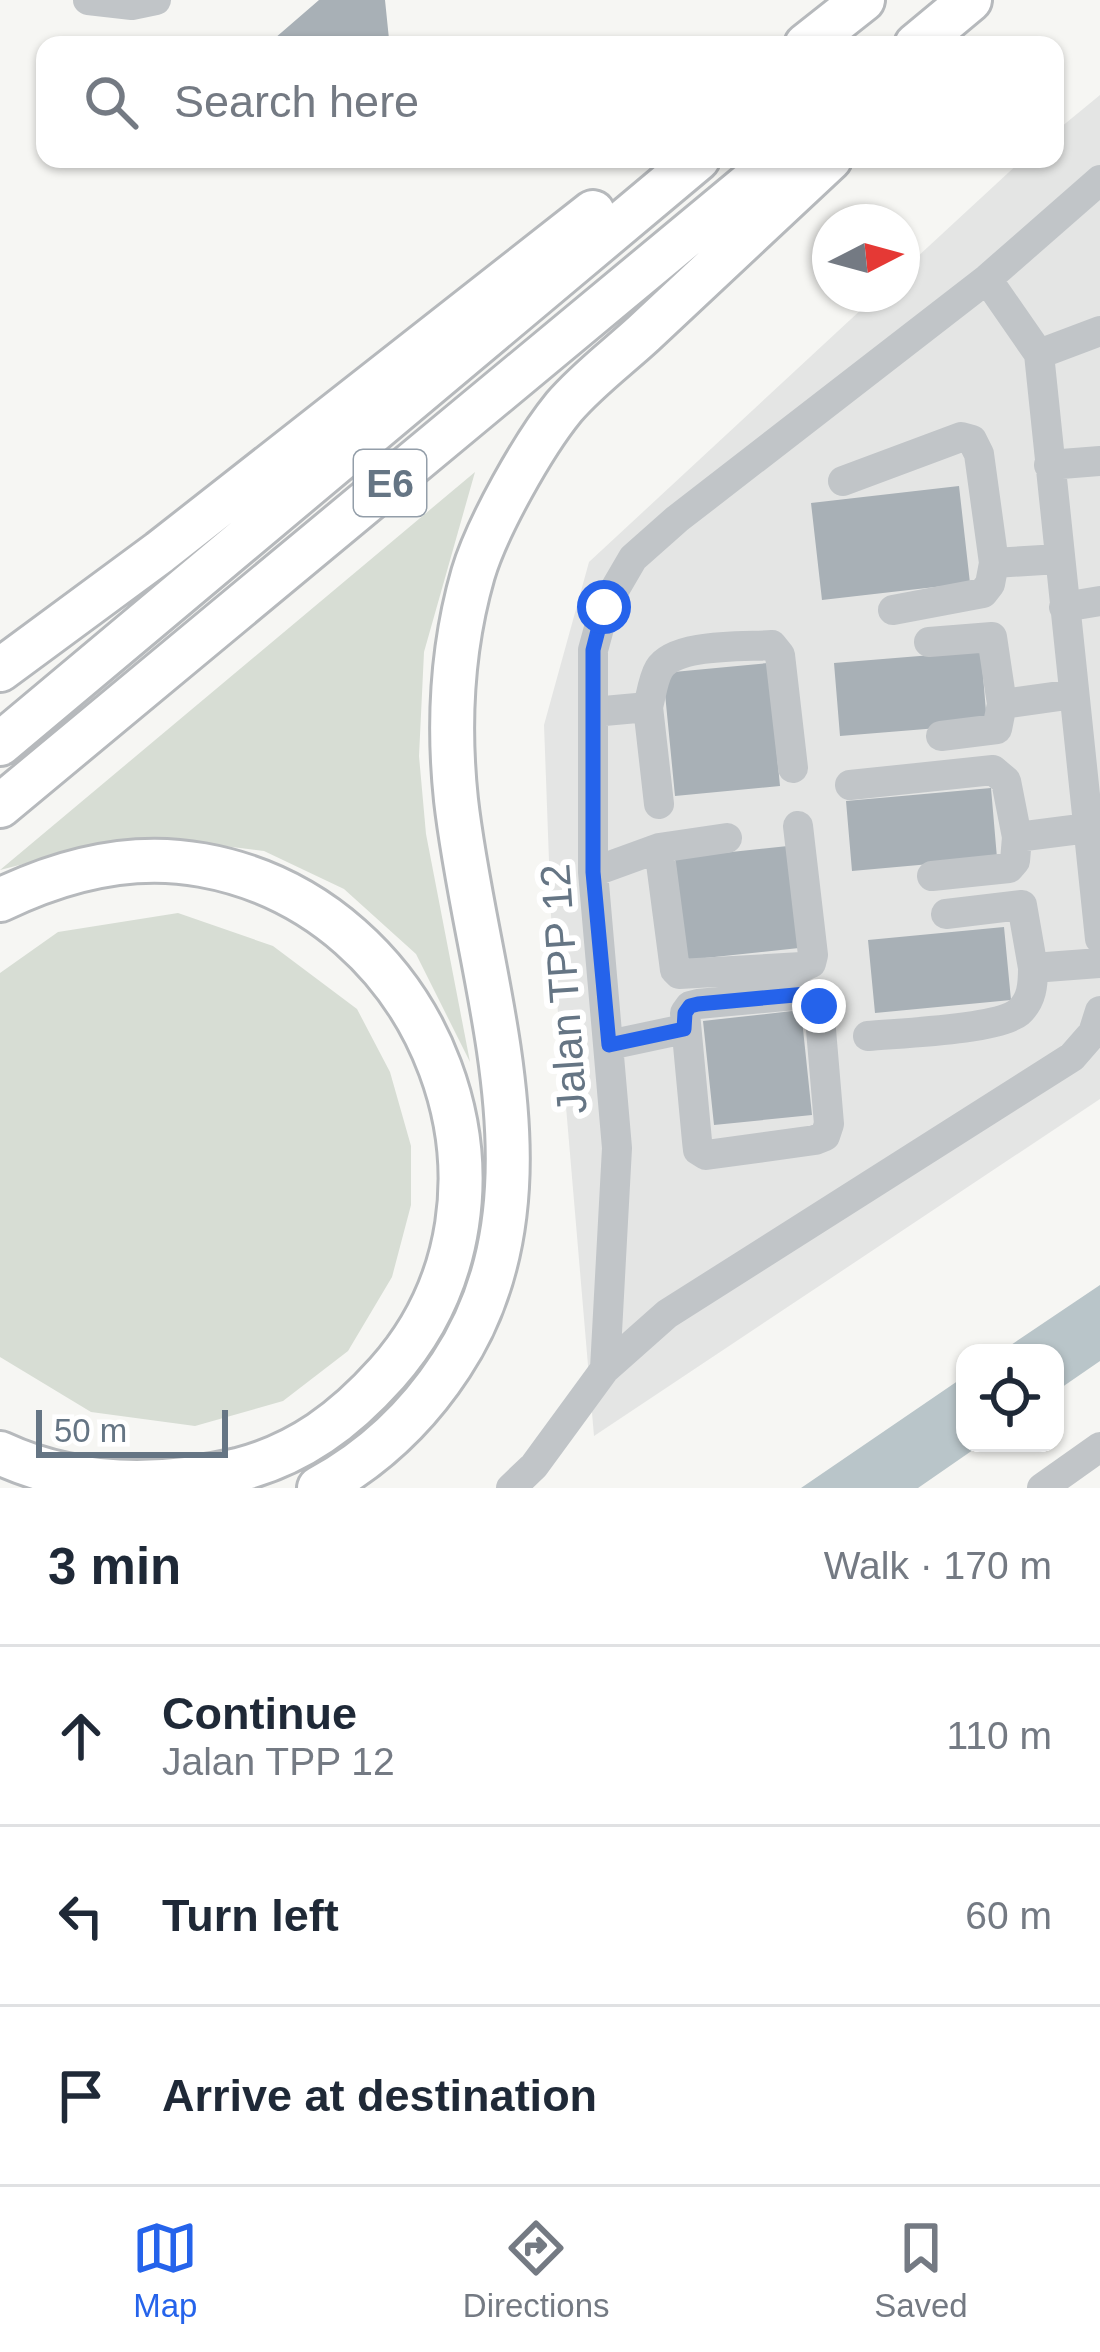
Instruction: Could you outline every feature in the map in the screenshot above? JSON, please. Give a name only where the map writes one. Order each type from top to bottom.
[{"type":"highway","points":[[817,36],[863,0]]},
{"type":"highway","points":[[844,36],[887,0]]},
{"type":"highway","points":[[927,36],[970,0]]},
{"type":"highway","points":[[962,36],[1000,0]]},
{"type":"highway","points":[[0,670],[160,552],[650,168]]},
{"type":"highway","name":"E6","points":[[0,744],[687,168]]},
{"type":"highway","name":"E6","points":[[0,806],[768,168]]},
{"type":"highway","points":[[319,1488],[393,1437],[436,1388],[472,1333],[493,1282],[507,1211],[509,1143],[456,799],[453,742],[456,649],[474,571],[506,497],[564,408],[820,168]]},
{"type":"highway","points":[[0,900],[45,878],[138,861],[202,865],[262,883],[314,910],[373,954],[410,1006],[437,1058],[457,1119],[463,1167],[449,1267],[428,1314],[398,1360],[358,1405],[315,1439],[258,1465],[159,1486],[104,1486],[54,1475],[0,1453]]},
{"type":"street","points":[[88,0],[131,4],[156,0]]},
{"type":"street","name":"Jalan TPP 12","points":[[605,1369],[617,1148],[593,872],[593,650],[604,607],[633,558],[677,519],[987,279],[1100,180]]},
{"type":"street","points":[[987,279],[1039,354],[1074,694],[1089,735],[1088,828],[1097,877],[1100,939]]},
{"type":"street","points":[[1039,354],[1100,331]]},
{"type":"street","points":[[843,481],[961,437],[972,440],[979,454],[994,563],[990,584],[983,593],[893,610]]},
{"type":"street","points":[[1049,465],[1100,461]]},
{"type":"street","points":[[994,563],[1059,559]]},
{"type":"street","points":[[1064,607],[1100,602]]},
{"type":"street","points":[[928,642],[992,637],[1002,704],[998,729],[941,736]]},
{"type":"street","points":[[659,804],[649,707],[658,670],[670,657],[689,651],[772,645],[780,655],[793,768]]},
{"type":"street","points":[[1002,704],[1074,694]]},
{"type":"street","points":[[593,712],[649,707]]},
{"type":"street","points":[[850,785],[993,770],[1006,781],[1017,837],[1015,860],[1009,868],[932,876]]},
{"type":"street","points":[[658,848],[675,970],[680,974],[802,967],[814,955],[798,826]]},
{"type":"street","points":[[1017,837],[1088,828]]},
{"type":"street","points":[[593,872],[658,848],[728,838]]},
{"type":"street","points":[[868,1036],[999,1022],[1019,1012],[1033,991],[1022,905],[946,914]]},
{"type":"street","points":[[1033,968],[1100,963]]},
{"type":"street","points":[[806,994],[814,998],[819,1006],[829,1124],[825,1136],[706,1155],[698,1150],[684,1029],[690,1006],[806,994]]},
{"type":"street","points":[[511,1488],[534,1466],[605,1369],[667,1314],[1072,1057],[1093,1033],[1100,1012]]},
{"type":"street","points":[[609,1045],[684,1029]]},
{"type":"street","points":[[1042,1488],[1100,1448]]},
{"type":"shaded area","points":[[1100,95],[1100,1099],[594,1436],[552,942],[544,725],[589,562],[859,312],[920,312],[920,254],[1013,168],[1064,168],[1064,125]]},
{"type":"shaded area","points":[[475,472],[424,652],[419,756],[426,834],[470,1062],[416,954],[344,889],[264,851],[176,840],[109,842],[0,870]]},
{"type":"shaded area","points":[[178,913],[273,946],[357,1009],[390,1072],[411,1146],[411,1205],[392,1277],[348,1351],[283,1401],[195,1426],[91,1412],[0,1357],[0,973],[58,932]]},
{"type":"shaded area","points":[[1100,1285],[1100,1361],[1064,1386],[1064,1344],[1012,1344]]},
{"type":"shaded area","points":[[956,1382],[956,1452],[970,1452],[918,1488],[801,1488]]},
{"type":"building","points":[[319,0],[385,0],[389,36],[277,36]]},
{"type":"building","points":[[959,486],[970,583],[822,600],[811,503]]},
{"type":"building","points":[[981,651],[987,724],[840,736],[834,663]]},
{"type":"building","points":[[768,663],[780,786],[675,796],[663,673]]},
{"type":"building","points":[[991,788],[997,858],[852,871],[846,801]]},
{"type":"building","points":[[788,846],[799,948],[686,960],[675,858]]},
{"type":"building","points":[[1004,927],[1011,1000],[875,1013],[868,940]]},
{"type":"building","points":[[801,1010],[812,1115],[714,1125],[703,1021]]},
{"type":"route","points":[[604,607],[593,650],[593,872],[609,1045],[684,1029],[685,1013],[698,1004],[806,994],[819,1006]]}]
